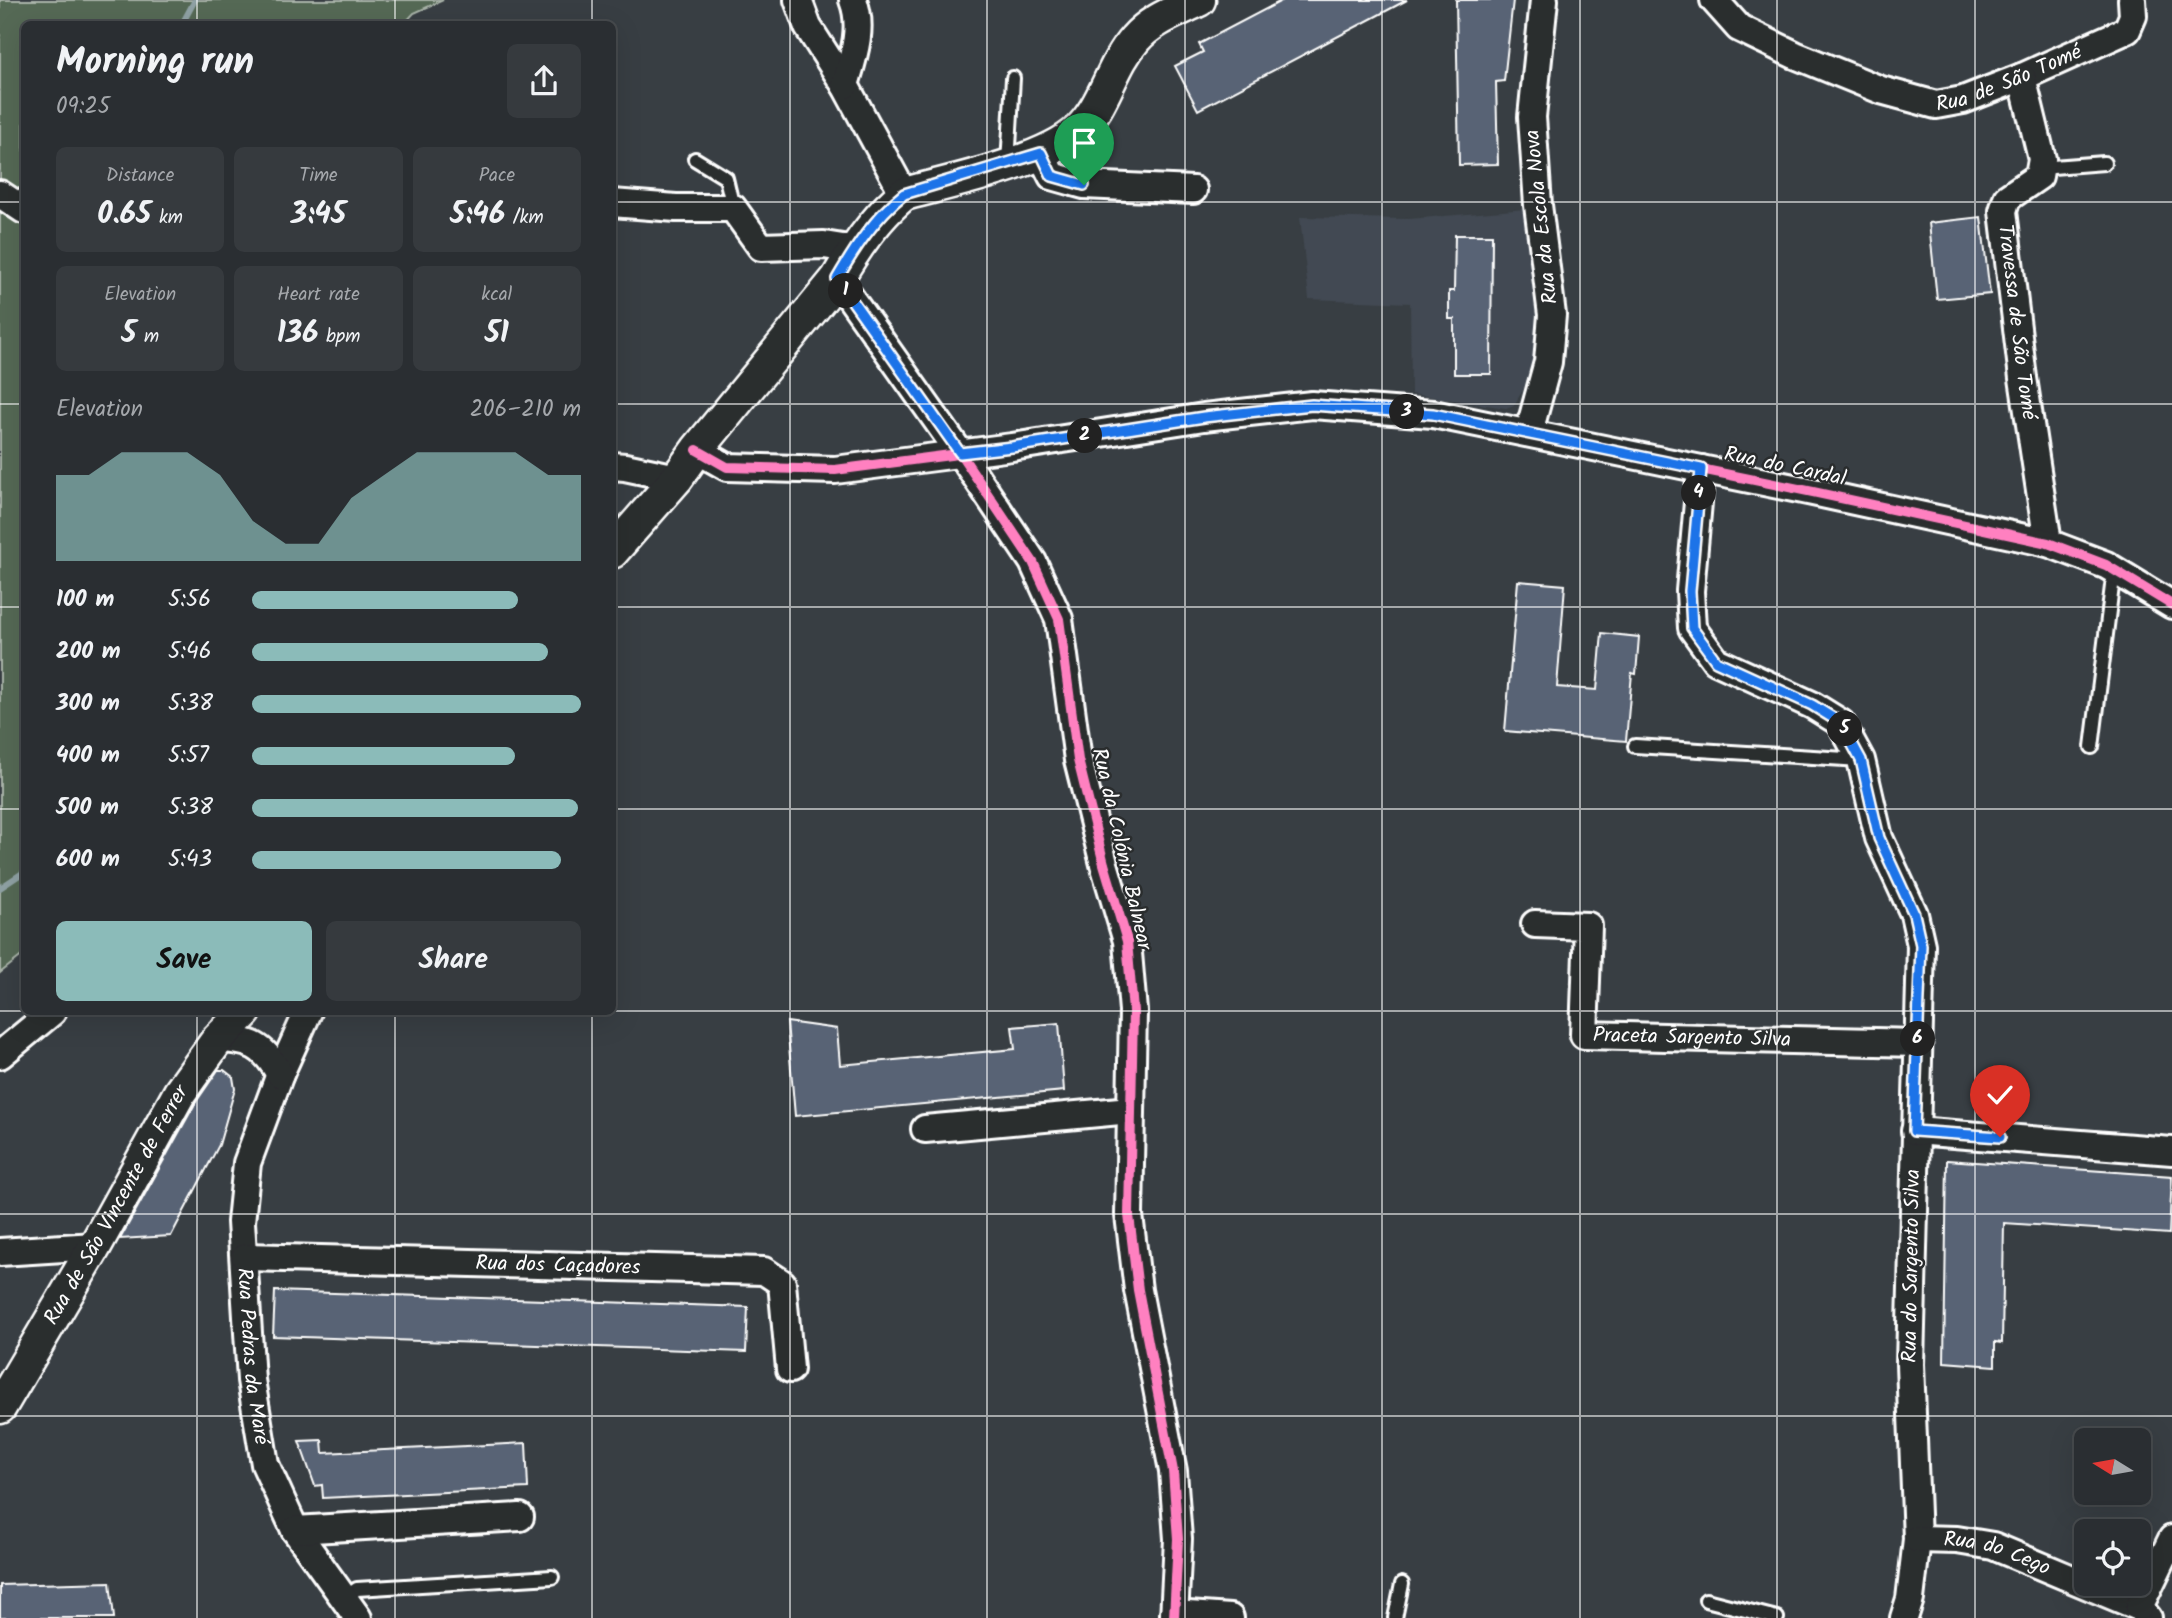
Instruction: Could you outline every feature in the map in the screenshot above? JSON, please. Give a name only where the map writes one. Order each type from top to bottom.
[{"type":"street","points":[[798,0],[808,27],[845,85],[904,194]]},
{"type":"street","points":[[845,85],[857,43],[856,6],[853,0]]},
{"type":"street","points":[[616,547],[677,478],[837,279],[855,250],[891,204],[904,194],[1008,165],[1062,143],[1079,130],[1095,110],[1135,39],[1149,27],[1199,0]]},
{"type":"street","name":"Rua da Escola Nova","points":[[1529,432],[1548,362],[1552,315],[1538,205],[1532,117],[1544,0]]},
{"type":"street","name":"Rua de São Tomé","points":[[1714,0],[1739,28],[1795,55],[1881,90],[1936,106],[1963,100],[2022,77],[2127,30],[2133,16],[2133,0]]},
{"type":"street","points":[[2022,77],[2042,159],[2040,168]]},
{"type":"street","points":[[1041,153],[1052,176],[1084,185],[1193,190]]},
{"type":"street","name":"Travessa de São Tomé","points":[[2040,168],[2039,176],[2007,198],[2003,211],[2023,379],[2048,543]]},
{"type":"street","points":[[0,194],[21,208]]},
{"type":"street","points":[[616,203],[676,208],[733,208],[761,247],[824,245],[855,250]]},
{"type":"street","name":"Rua da Colónia Balnear","points":[[837,279],[1033,562],[1059,619],[1078,760],[1104,864],[1127,940],[1133,1011],[1129,1215],[1138,1290],[1172,1471],[1178,1539],[1174,1616]]},
{"type":"street","name":"Rua do Cardal","points":[[697,450],[727,467],[835,470],[1012,447],[1204,417],[1312,405],[1433,414],[2048,543],[2114,570],[2172,605]]},
{"type":"street","points":[[616,467],[677,478]]},
{"type":"street","name":"Rua do Sargento Silva","points":[[1701,469],[1690,591],[1692,628],[1716,661],[1812,705],[1841,723],[1861,760],[1879,838],[1914,914],[1921,945],[1914,1131],[1910,1364],[1917,1539],[1910,1600],[1904,1618]]},
{"type":"street","name":"Praceta Sargento Silva","points":[[1535,924],[1588,926],[1584,1035],[1918,1043]]},
{"type":"street","points":[[0,1055],[48,1015]]},
{"type":"street","name":"Rua de São Vincente de Ferrer","points":[[0,1407],[95,1246],[180,1091],[218,1039],[243,1015]]},
{"type":"street","name":"Rua Pedras da Maré","points":[[307,1015],[280,1074],[247,1163],[241,1222],[250,1380],[265,1464],[295,1530],[351,1608]]},
{"type":"street","points":[[218,1039],[241,1040],[259,1047],[280,1074]]},
{"type":"street","points":[[925,1129],[1131,1110]]},
{"type":"street","points":[[1914,1131],[2172,1151]]},
{"type":"street","points":[[0,1252],[95,1246]]},
{"type":"street","name":"Rua dos Caçadores","points":[[245,1257],[764,1271],[782,1283],[790,1370]]},
{"type":"street","points":[[295,1530],[520,1517]]},
{"type":"street","name":"Rua do Cego","points":[[1917,1539],[1958,1540],[1993,1546],[2144,1612]]},
{"type":"street","points":[[2144,1612],[2172,1539]]},
{"type":"street","points":[[1174,1616],[1230,1618]]},
{"type":"lane","points":[[1008,165],[1013,78]]},
{"type":"lane","points":[[695,159],[726,178],[733,208]]},
{"type":"lane","points":[[2040,168],[2105,163]]},
{"type":"lane","points":[[2092,747],[2114,570]]},
{"type":"lane","points":[[1635,746],[1861,760]]},
{"type":"lane","points":[[351,1608],[357,1590],[552,1577]]},
{"type":"lane","points":[[1395,1618],[1402,1584]]},
{"type":"lane","points":[[1706,1600],[1777,1618]]},
{"type":"shaded area","points":[[1526,209],[1538,333],[1532,370],[1514,405],[1506,408],[1411,394],[1410,303],[1309,299],[1300,217],[1409,219]]},
{"type":"green space","points":[[0,0],[443,0],[414,13],[407,21],[21,21],[21,956],[0,973]]},
{"type":"building","points":[[1283,0],[1407,0],[1198,110],[1175,66],[1203,52],[1199,44]]},
{"type":"building","points":[[1456,0],[1513,0],[1504,81],[1496,82],[1498,164],[1459,165]]},
{"type":"building","points":[[1981,217],[1990,294],[1937,299],[1929,223]]},
{"type":"building","points":[[1455,235],[1492,235],[1491,374],[1454,374],[1454,319],[1449,319],[1449,291],[1454,291]]},
{"type":"building","points":[[1518,581],[1565,585],[1557,687],[1597,690],[1602,633],[1639,637],[1636,674],[1632,673],[1626,741],[1505,731]]},
{"type":"building","points":[[787,1022],[837,1029],[840,1065],[1015,1049],[1012,1027],[1059,1023],[1064,1091],[795,1116]]},
{"type":"building","points":[[218,1070],[224,1070],[233,1077],[235,1089],[219,1145],[171,1236],[120,1239],[196,1102]]},
{"type":"building","points":[[1947,1160],[2172,1176],[2169,1234],[2004,1223],[2002,1343],[1995,1342],[1995,1366],[1944,1362]]},
{"type":"building","points":[[275,1291],[748,1307],[746,1352],[273,1336]]},
{"type":"building","points":[[322,1440],[323,1453],[526,1443],[528,1488],[323,1498],[322,1485],[315,1486],[299,1441]]},
{"type":"building","points":[[110,1582],[114,1618],[0,1618],[0,1585]]},
{"type":"waterway","points":[[184,21],[195,0]]},
{"type":"waterway","points":[[0,888],[21,874]]},
{"type":"cycle path","points":[[837,279],[1033,562],[1059,619],[1078,760],[1127,941],[1133,1011],[1129,1215],[1138,1290],[1173,1471],[1178,1539],[1174,1618]]},
{"type":"cycle path","points":[[697,450],[727,467],[835,470],[1012,447],[1204,417],[1312,405],[1433,414],[2048,543],[2106,565],[2172,605]]},
{"type":"route","points":[[1084,185],[1052,176],[1041,153],[904,194],[891,204],[855,250],[837,279],[960,453],[1204,417],[1312,405],[1433,414],[1701,469],[1690,591],[1692,628],[1716,661],[1812,705],[1841,723],[1865,772],[1879,838],[1914,914],[1921,945],[1914,1131],[2000,1137]]}]
